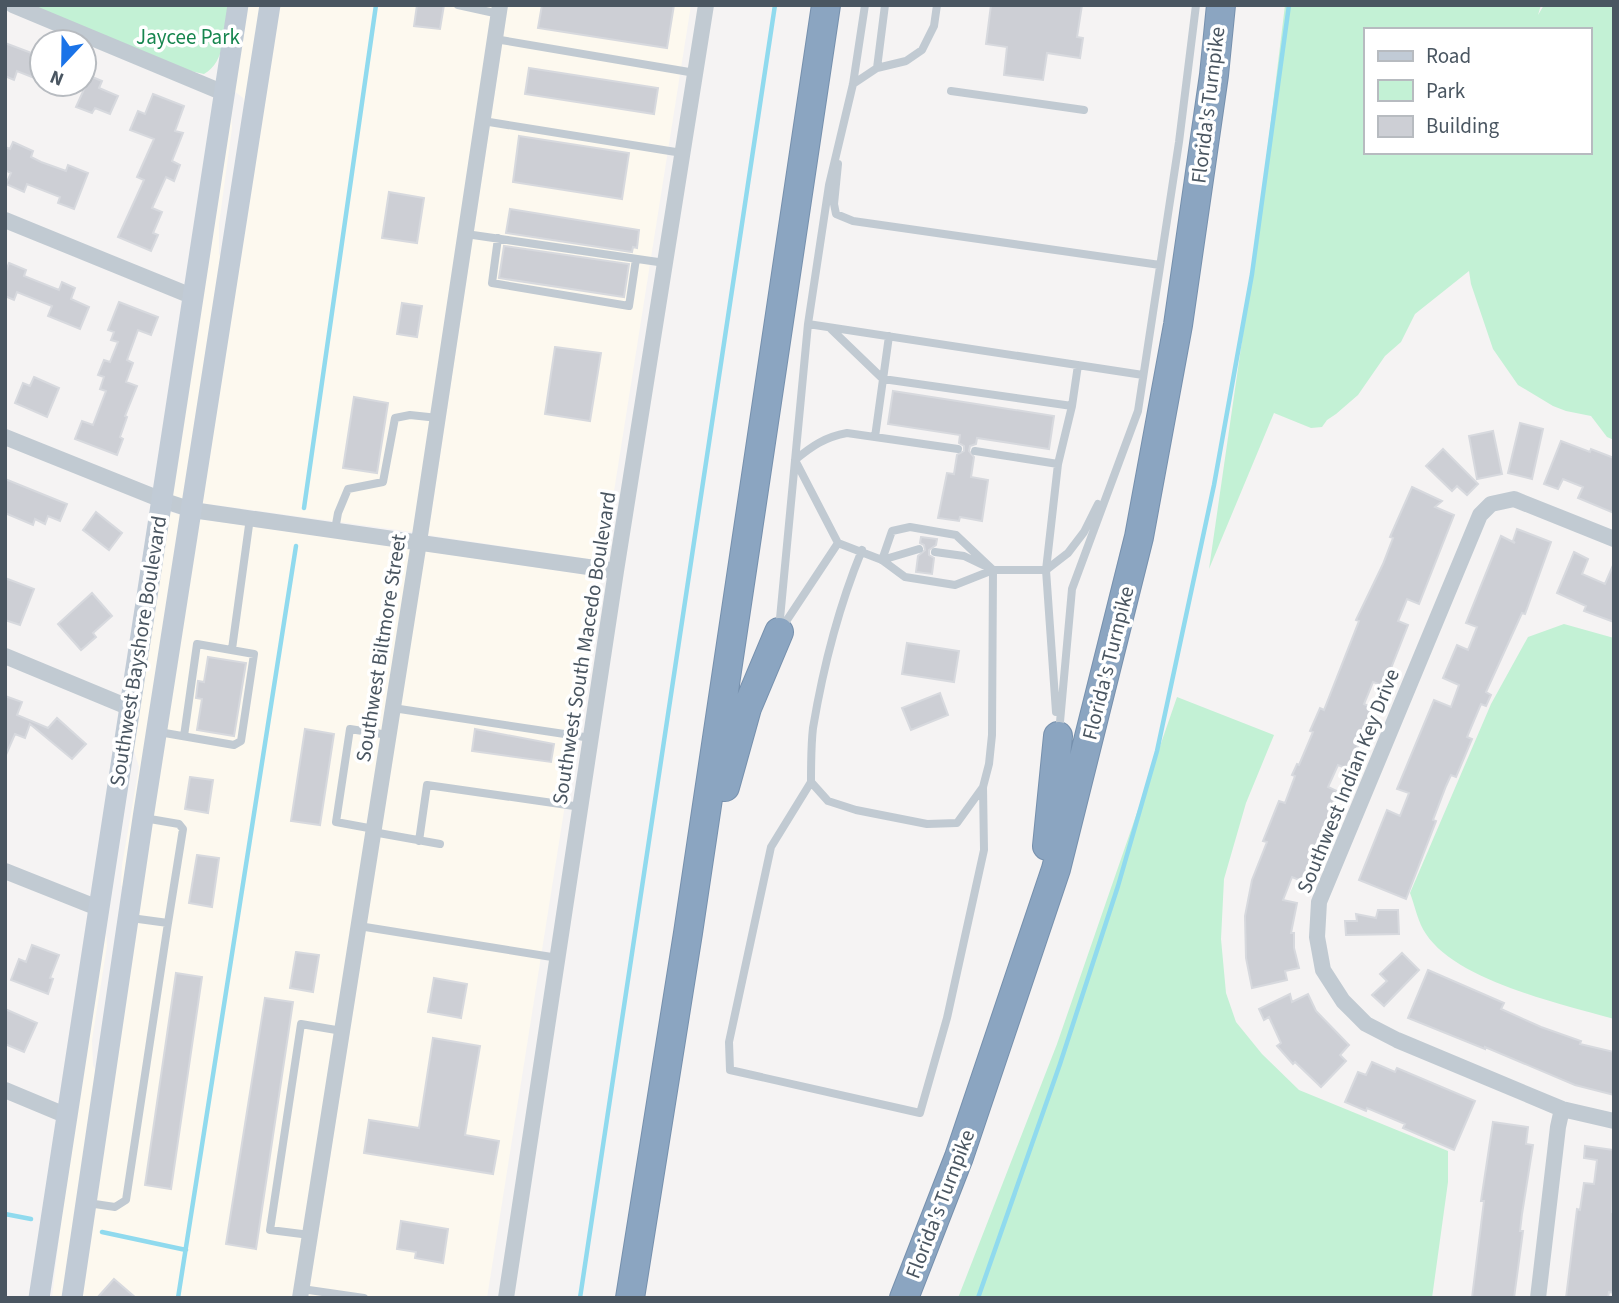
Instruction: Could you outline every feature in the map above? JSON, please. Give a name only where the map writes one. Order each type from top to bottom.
[{"type":"highway","points":[[630,1298],[688,933],[826,5]]},
{"type":"highway","name":"Florida's Turnpike","points":[[904,1298],[959,1157],[1056,869],[1139,537],[1178,325],[1214,75],[1221,5]]},
{"type":"highway","points":[[688,933],[708,880],[725,787],[747,708],[779,632]]},
{"type":"highway","points":[[1027,959],[1046,853],[1058,736]]},
{"type":"main road","name":"Southwest Bayshore Boulevard","points":[[39,1298],[65,1115],[238,5]]},
{"type":"main road","name":"Southwest Bayshore Boulevard","points":[[72,1298],[129,911],[270,5]]},
{"type":"main road","points":[[224,93],[236,102],[240,128],[226,225],[230,261]]},
{"type":"main road","points":[[123,744],[131,766],[113,887],[129,911]]},
{"type":"main road","points":[[99,908],[113,930],[114,946],[99,1041],[101,1064],[105,1071]]},
{"type":"street","points":[[13,5],[224,93]]},
{"type":"street","name":"Southwest South Macedo Boulevard","points":[[506,1298],[616,572],[706,5]]},
{"type":"street","name":"Southwest Biltmore Street","points":[[301,1293],[500,10]]},
{"type":"street","points":[[5,220],[194,297]]},
{"type":"street","points":[[5,437],[192,510],[616,572]]},
{"type":"street","name":"Southwest Indian Key Drive","points":[[1614,539],[1514,499],[1491,504],[1480,515],[1319,902],[1317,937],[1323,970],[1343,1001],[1366,1024],[1397,1040],[1562,1110],[1614,1121]]},
{"type":"street","points":[[5,656],[128,707]]},
{"type":"street","points":[[5,871],[99,908]]},
{"type":"street","points":[[5,1090],[65,1115]]},
{"type":"street","points":[[1538,1298],[1562,1110]]},
{"type":"lane","points":[[458,5],[500,10]]},
{"type":"lane","points":[[779,632],[808,324],[829,185],[853,84],[866,5]]},
{"type":"lane","points":[[877,68],[886,5]]},
{"type":"lane","points":[[853,84],[877,68],[905,61],[922,50],[934,26],[937,5]]},
{"type":"lane","points":[[1058,736],[1072,589],[1138,411],[1180,142],[1196,5]]},
{"type":"lane","points":[[495,39],[695,73]]},
{"type":"lane","points":[[951,91],[1084,110]]},
{"type":"lane","points":[[483,121],[682,153]]},
{"type":"lane","points":[[838,153],[838,181],[834,204],[836,214],[853,221],[1160,265]]},
{"type":"lane","points":[[466,234],[665,263]]},
{"type":"lane","points":[[498,238],[492,283],[629,306],[636,259]]},
{"type":"lane","points":[[808,324],[1143,374]]},
{"type":"lane","points":[[830,328],[883,379],[1072,406]]},
{"type":"lane","points":[[875,437],[889,336]]},
{"type":"lane","points":[[1058,736],[1046,570],[1058,464],[1072,406],[1078,365]]},
{"type":"lane","points":[[335,530],[338,513],[348,489],[383,482],[395,418],[410,415],[438,418]]},
{"type":"lane","points":[[795,460],[811,446],[830,436],[847,433],[958,449]]},
{"type":"lane","points":[[975,451],[1058,464]]},
{"type":"lane","points":[[795,460],[838,542],[882,560],[905,577],[955,585],[993,570],[1046,570],[1068,553],[1084,532],[1113,476]]},
{"type":"lane","points":[[232,649],[250,518]]},
{"type":"lane","points":[[862,550],[839,611],[813,729],[811,782],[771,847],[729,1042],[730,1070],[920,1113],[947,1018],[984,850],[983,787],[992,735],[993,570],[957,535],[910,527],[892,531],[882,560]]},
{"type":"lane","points":[[779,632],[838,542]]},
{"type":"lane","points":[[882,560],[919,549]]},
{"type":"lane","points":[[935,552],[964,556],[993,570]]},
{"type":"lane","points":[[157,732],[234,745],[241,741],[254,654],[197,645],[184,736]]},
{"type":"lane","points":[[393,708],[591,738]]},
{"type":"lane","points":[[389,736],[350,729],[336,822],[440,844]]},
{"type":"lane","points":[[811,782],[828,801],[856,810],[927,824],[957,823],[983,787]]},
{"type":"lane","points":[[419,841],[427,785],[581,807]]},
{"type":"lane","points":[[86,1202],[115,1208],[126,1200],[183,830],[179,824],[144,818]]},
{"type":"lane","points":[[129,911],[168,923]]},
{"type":"lane","points":[[359,926],[558,958]]},
{"type":"lane","points":[[310,1236],[270,1230],[301,1024],[342,1031]]},
{"type":"lane","points":[[301,1293],[363,1298]]},
{"type":"shaded area","points":[[247,5],[262,5],[246,110],[243,98],[233,90]]},
{"type":"shaded area","points":[[277,5],[493,5],[413,532],[201,503]]},
{"type":"shaded area","points":[[508,5],[691,5],[603,561],[428,535]]},
{"type":"shaded area","points":[[231,111],[232,128],[219,224],[219,253],[222,263],[187,500],[170,495]]},
{"type":"shaded area","points":[[167,511],[184,516],[125,891],[121,885],[122,865],[139,767],[131,742]]},
{"type":"shaded area","points":[[199,519],[411,549],[293,1298],[79,1298]]},
{"type":"shaded area","points":[[425,551],[601,577],[487,1298],[308,1298]]},
{"type":"shaded area","points":[[106,933],[107,946],[92,1040],[93,1065],[97,1074],[64,1298],[52,1298],[74,1112]]},
{"type":"green space","name":"Jaycee Park","points":[[31,5],[228,5],[220,53],[211,69],[204,74],[190,71],[98,33],[98,28],[86,28]]},
{"type":"green space","points":[[1285,5],[1541,5],[1538,15],[1544,5],[1614,5],[1614,440],[1607,437],[1591,416],[1553,406],[1518,385],[1493,349],[1469,271],[1415,314],[1401,342],[1385,356],[1358,395],[1322,427],[1311,428],[1274,413],[1209,569],[1256,244]]},
{"type":"green space","points":[[1564,624],[1614,638],[1614,1019],[1539,998],[1485,978],[1461,965],[1441,951],[1426,934],[1410,893],[1491,704],[1528,637]]},
{"type":"green space","points":[[1177,697],[1274,735],[1246,803],[1224,879],[1221,939],[1226,993],[1236,1022],[1262,1054],[1299,1090],[1448,1151],[1448,1182],[1432,1298],[958,1298],[1057,1044]]},
{"type":"building","points":[[417,5],[444,5],[440,29],[414,26]]},
{"type":"building","points":[[542,5],[674,5],[667,48],[538,28]]},
{"type":"building","points":[[991,5],[1082,5],[1077,37],[1083,38],[1080,58],[1047,53],[1043,80],[1004,75],[1007,47],[986,44]]},
{"type":"building","points":[[5,43],[28,52],[28,75],[17,71],[14,80],[5,76]]},
{"type":"building","points":[[529,68],[658,88],[654,114],[525,94]]},
{"type":"building","points":[[98,79],[102,81],[99,88],[118,96],[110,114],[95,108],[92,113],[76,107],[80,98],[98,98]]},
{"type":"building","points":[[153,94],[184,106],[175,131],[183,133],[172,161],[180,165],[174,181],[166,177],[152,208],[162,212],[153,233],[158,235],[151,251],[118,237],[144,180],[137,177],[154,139],[130,130],[138,111],[145,114]]},
{"type":"building","points":[[519,136],[629,153],[622,199],[513,182]]},
{"type":"building","points":[[13,142],[33,151],[31,157],[41,162],[66,171],[68,165],[88,173],[74,209],[58,203],[60,197],[27,184],[24,192],[6,184],[11,173],[5,170],[5,147],[10,149]]},
{"type":"building","points":[[389,192],[424,198],[417,243],[382,238]]},
{"type":"building","points":[[510,209],[639,230],[637,248],[633,247],[632,252],[506,233]]},
{"type":"building","points":[[504,246],[629,264],[624,297],[499,278]]},
{"type":"building","points":[[9,263],[26,270],[24,276],[59,290],[62,282],[75,288],[71,299],[89,307],[80,329],[48,316],[52,306],[17,292],[14,300],[5,296],[5,274]]},
{"type":"building","points":[[119,302],[158,317],[151,335],[138,330],[127,360],[133,363],[126,382],[137,386],[125,416],[127,417],[120,437],[123,439],[117,455],[75,439],[82,421],[93,425],[106,391],[100,389],[104,377],[98,375],[104,360],[110,362],[118,342],[111,340],[114,332],[108,330]]},
{"type":"building","points":[[402,303],[422,306],[417,337],[397,334]]},
{"type":"building","points":[[555,347],[601,353],[590,421],[545,414]]},
{"type":"building","points":[[34,377],[59,388],[47,417],[15,403],[23,383],[30,386]]},
{"type":"building","points":[[893,391],[1054,416],[1049,449],[977,438],[976,444],[970,446],[969,451],[974,457],[971,477],[988,480],[982,521],[960,517],[959,521],[938,518],[947,473],[954,474],[957,455],[964,451],[964,446],[959,443],[960,435],[888,424]]},
{"type":"building","points":[[354,397],[388,403],[377,473],[343,468]]},
{"type":"building","points":[[1520,423],[1543,429],[1532,479],[1508,473]]},
{"type":"building","points":[[1493,431],[1502,474],[1477,479],[1469,436]]},
{"type":"building","points":[[1561,441],[1614,458],[1614,513],[1578,498],[1583,487],[1563,479],[1558,489],[1544,484]]},
{"type":"building","points":[[1443,449],[1478,484],[1467,495],[1457,486],[1452,491],[1426,466]]},
{"type":"building","points":[[5,479],[67,504],[60,521],[48,516],[45,524],[35,519],[33,525],[5,513]]},
{"type":"building","points":[[1412,487],[1442,501],[1435,507],[1454,515],[1419,604],[1407,599],[1398,621],[1408,625],[1384,686],[1373,682],[1364,704],[1375,709],[1350,770],[1338,765],[1328,787],[1339,792],[1304,882],[1292,877],[1283,900],[1297,903],[1291,933],[1294,933],[1294,948],[1299,968],[1285,971],[1287,980],[1252,988],[1246,958],[1245,916],[1252,880],[1267,842],[1263,841],[1279,801],[1285,803],[1295,776],[1292,775],[1313,732],[1310,731],[1320,708],[1324,710],[1359,621],[1356,620],[1383,564],[1393,538],[1390,537]]},
{"type":"building","points":[[96,512],[122,533],[109,550],[83,530]]},
{"type":"building","points":[[1517,529],[1551,542],[1525,614],[1522,613],[1486,692],[1491,695],[1486,706],[1481,704],[1467,737],[1472,739],[1456,777],[1451,775],[1446,786],[1433,820],[1436,821],[1406,899],[1359,880],[1387,810],[1400,816],[1409,793],[1397,789],[1434,700],[1451,707],[1459,685],[1443,678],[1457,645],[1468,650],[1477,627],[1466,623],[1501,536],[1515,543],[1513,541]]},
{"type":"building","points":[[921,537],[937,539],[936,545],[929,550],[929,555],[934,558],[932,574],[916,572],[918,556],[925,550],[920,543]]},
{"type":"building","points":[[1574,552],[1588,559],[1582,574],[1605,584],[1614,563],[1614,622],[1584,611],[1586,606],[1557,593]]},
{"type":"building","points":[[5,578],[34,589],[20,625],[5,620]]},
{"type":"building","points":[[92,593],[112,616],[93,633],[96,637],[81,650],[58,624]]},
{"type":"building","points":[[907,643],[959,651],[954,682],[902,674]]},
{"type":"building","points":[[208,657],[246,663],[234,736],[197,730],[202,699],[196,698],[198,681],[204,682]]},
{"type":"building","points":[[940,693],[948,715],[911,730],[902,708]]},
{"type":"building","points":[[5,696],[22,702],[17,715],[48,728],[57,718],[86,744],[72,759],[30,724],[25,738],[15,734],[5,757]]},
{"type":"building","points":[[305,729],[334,734],[320,825],[291,821]]},
{"type":"building","points":[[475,729],[554,744],[551,762],[472,751]]},
{"type":"building","points":[[190,777],[213,780],[208,813],[185,809]]},
{"type":"building","points":[[197,855],[219,858],[212,907],[189,903]]},
{"type":"building","points":[[1378,910],[1398,910],[1399,934],[1346,935],[1345,921],[1357,921],[1356,914],[1376,918]]},
{"type":"building","points":[[32,945],[59,955],[50,978],[53,979],[48,994],[11,980],[19,959],[26,962]]},
{"type":"building","points":[[296,952],[319,955],[313,992],[290,988]]},
{"type":"building","points":[[1402,953],[1419,970],[1384,1006],[1372,995],[1387,981],[1380,974]]},
{"type":"building","points":[[1428,970],[1504,1003],[1501,1009],[1541,1027],[1581,1041],[1580,1044],[1614,1052],[1614,1095],[1575,1085],[1408,1018]]},
{"type":"building","points":[[176,973],[202,977],[171,1189],[145,1185]]},
{"type":"building","points":[[434,978],[467,984],[461,1018],[428,1012]]},
{"type":"building","points":[[1290,994],[1292,1002],[1308,994],[1316,1011],[1349,1045],[1340,1055],[1346,1061],[1321,1087],[1295,1062],[1293,1064],[1277,1046],[1281,1043],[1269,1017],[1264,1020],[1259,1009]]},
{"type":"building","points":[[265,998],[293,1002],[256,1249],[226,1244]]},
{"type":"building","points":[[5,1009],[37,1023],[24,1052],[5,1044]]},
{"type":"building","points":[[433,1038],[480,1046],[465,1135],[499,1141],[493,1174],[364,1153],[369,1120],[419,1128]]},
{"type":"building","points":[[1372,1062],[1395,1072],[1397,1068],[1475,1101],[1454,1150],[1403,1128],[1405,1124],[1345,1102],[1358,1072],[1366,1075]]},
{"type":"building","points":[[1493,1122],[1528,1127],[1526,1144],[1533,1145],[1520,1231],[1523,1231],[1514,1298],[1472,1298],[1484,1201],[1481,1201]]},
{"type":"building","points":[[1585,1146],[1614,1150],[1614,1293],[1609,1292],[1608,1298],[1566,1298],[1577,1209],[1580,1210],[1584,1183],[1594,1184],[1597,1160],[1584,1158]]},
{"type":"building","points":[[401,1221],[448,1229],[443,1263],[415,1258],[416,1252],[397,1249]]},
{"type":"building","points":[[114,1279],[136,1298],[97,1298]]},
{"type":"waterway","points":[[304,508],[376,5]]},
{"type":"waterway","points":[[580,1298],[775,5]]},
{"type":"waterway","points":[[978,1298],[1060,1064],[1118,886],[1157,751],[1214,485],[1252,274],[1289,5]]},
{"type":"waterway","points":[[178,1298],[296,546]]},
{"type":"waterway","points":[[5,1214],[31,1219]]},
{"type":"waterway","points":[[102,1232],[186,1250]]}]
